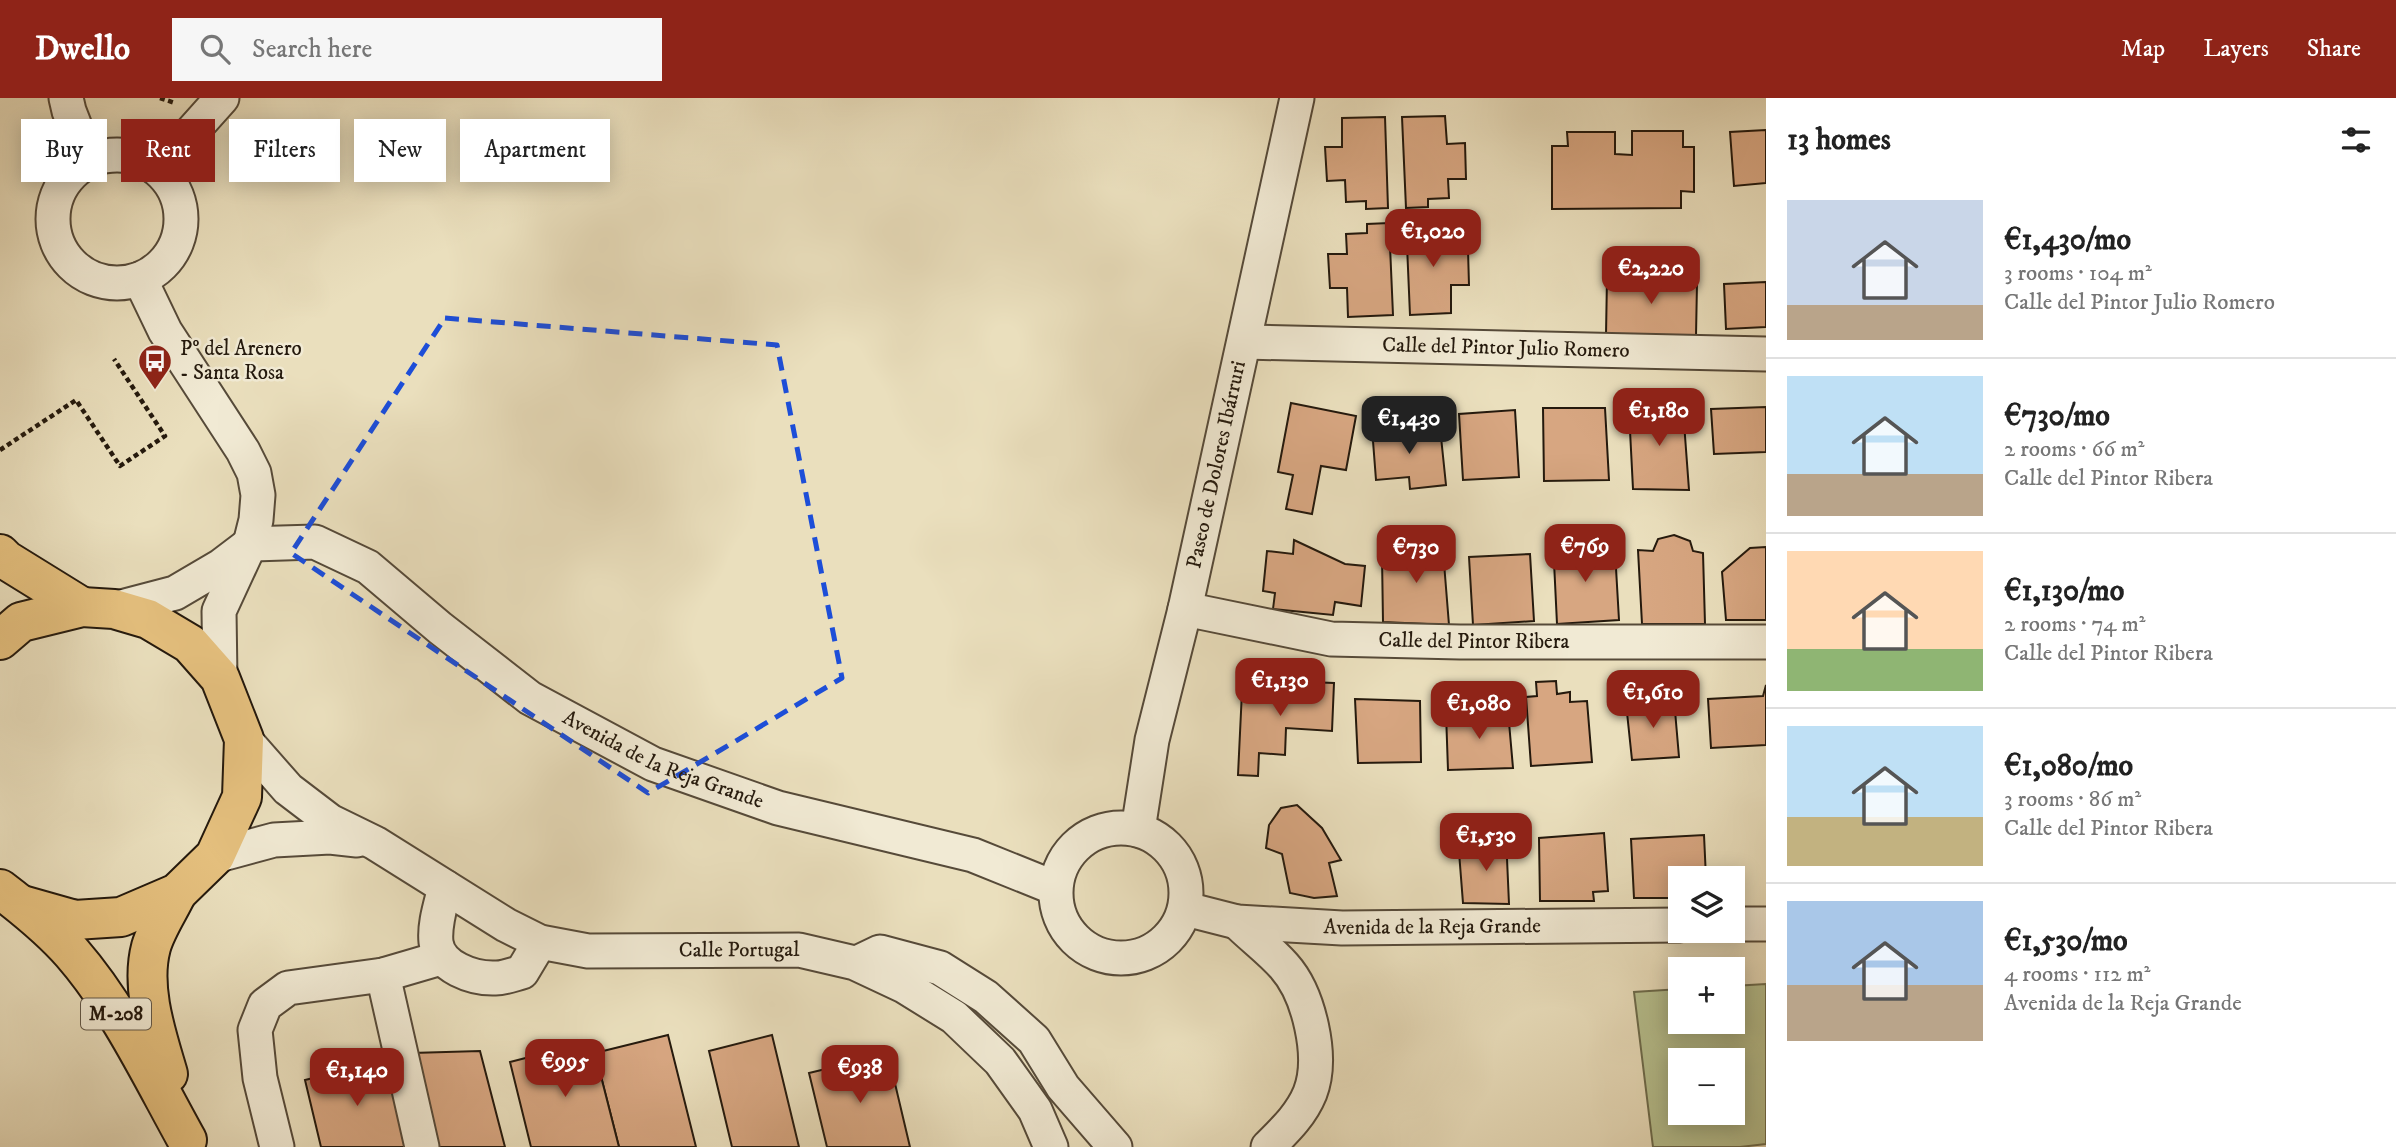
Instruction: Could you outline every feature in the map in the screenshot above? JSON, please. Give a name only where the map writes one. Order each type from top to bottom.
[{"type":"main road","name":"M-208","points":[[0,554],[6,560],[98,608],[148,619],[190,644],[220,678],[244,739],[242,797],[215,856],[177,893],[151,947],[148,992],[154,1027],[188,1143]]},
{"type":"main road","points":[[0,640],[21,622],[98,608]]},
{"type":"main road","name":"M-208","points":[[7,900],[75,920],[121,917],[177,893]]},
{"type":"main road","name":"M-208","points":[[7,900],[72,953],[119,1017],[188,1143]]},
{"type":"street","points":[[66,98],[72,119]]},
{"type":"street","points":[[203,119],[222,98]]},
{"type":"street","name":"Paseo de Dolores Ibárruri","points":[[1138,830],[1152,740],[1185,609],[1297,98]]},
{"type":"street","points":[[64,182],[58,191],[52,212],[54,234],[62,254],[77,270],[96,280],[118,284],[140,279],[157,270],[172,255],[180,235],[182,215],[177,194],[170,182]]},
{"type":"street","points":[[140,279],[164,331],[243,451],[254,473],[258,495],[250,544],[219,611],[220,678]]},
{"type":"street","name":"Calle del Pintor Julio Romero","points":[[1245,342],[1766,354]]},
{"type":"street","name":"Avenida de la Reja Grande","points":[[250,544],[315,542],[368,567],[440,628],[530,698],[653,764],[778,808],[973,855],[1055,888]]},
{"type":"street","points":[[98,608],[175,593],[221,566],[250,544]]},
{"type":"street","name":"Calle del Pintor Ribera","points":[[1185,609],[1331,639],[1766,642]]},
{"type":"street","name":"Calle Portugal","points":[[244,739],[288,789],[330,821],[375,843],[506,925],[540,943],[588,951],[799,950],[855,963],[904,986],[954,1017],[999,1061],[1035,1110],[1051,1147]]},
{"type":"street","points":[[1104,830],[1138,830],[1160,840],[1175,856],[1183,873],[1186,909],[1179,924],[1164,943],[1150,952],[1128,958],[1109,958],[1087,950],[1076,942],[1058,911],[1055,888],[1059,872],[1070,852],[1083,839],[1104,830]]},
{"type":"street","name":"Calle Portugal","points":[[215,856],[274,840],[330,837],[375,843]]},
{"type":"street","points":[[445,887],[438,914],[436,942],[441,958],[459,970],[477,977],[498,979],[523,972],[540,943]]},
{"type":"street","name":"Avenida de la Reja Grande","points":[[1186,909],[1237,922],[1342,928],[1668,925]]},
{"type":"street","points":[[1237,922],[1286,967],[1301,993],[1311,1021],[1316,1054],[1311,1091],[1295,1121],[1268,1147]]},
{"type":"street","points":[[1745,925],[1766,924]]},
{"type":"street","points":[[855,963],[880,952],[940,968],[986,997],[1034,1040],[1063,1087],[1115,1147]]},
{"type":"street","points":[[277,1147],[260,1078],[255,1030],[265,1005],[288,988],[383,975],[441,958]]},
{"type":"street","points":[[383,975],[422,1147]]},
{"type":"path","points":[[0,450],[75,400],[120,466],[165,436],[114,359]]},
{"type":"highlighted area","points":[[445,318],[777,345],[842,678],[648,793],[291,553]]},
{"type":"green space","points":[[1766,984],[1766,1144],[1740,1147],[1653,1147],[1634,992],[1668,990],[1668,1034],[1745,1034],[1745,985]]},
{"type":"building","points":[[1445,116],[1447,144],[1465,143],[1466,179],[1448,179],[1449,198],[1428,199],[1428,207],[1406,208],[1402,117]]},
{"type":"building","points":[[1385,117],[1388,208],[1366,209],[1366,201],[1346,202],[1345,180],[1327,181],[1325,147],[1342,147],[1342,118]]},
{"type":"building","points":[[1766,130],[1766,183],[1734,186],[1730,132]]},
{"type":"building","points":[[1632,131],[1683,131],[1683,147],[1694,147],[1694,192],[1681,191],[1681,208],[1552,209],[1552,146],[1568,146],[1567,132],[1615,132],[1615,154],[1632,155]]},
{"type":"building","points":[[1406,222],[1430,222],[1430,229],[1450,229],[1451,250],[1468,250],[1469,285],[1451,285],[1451,313],[1410,315]]},
{"type":"building","points":[[1389,223],[1393,315],[1348,317],[1347,288],[1330,288],[1328,254],[1347,254],[1346,234],[1367,233],[1367,224]]},
{"type":"building","points":[[1621,272],[1647,272],[1647,280],[1654,280],[1654,275],[1676,275],[1676,283],[1697,283],[1696,336],[1606,335],[1607,278],[1620,278]]},
{"type":"building","points":[[1766,282],[1766,327],[1726,329],[1724,284]]},
{"type":"building","points":[[1648,399],[1668,399],[1669,410],[1683,409],[1689,490],[1633,489],[1629,411],[1649,411]]},
{"type":"building","points":[[1291,403],[1356,416],[1346,470],[1321,466],[1312,514],[1286,509],[1293,475],[1278,472]]},
{"type":"building","points":[[1766,407],[1766,452],[1714,454],[1711,409]]},
{"type":"building","points":[[1543,408],[1605,408],[1609,480],[1544,481]]},
{"type":"building","points":[[1515,410],[1519,477],[1463,480],[1459,414]]},
{"type":"building","points":[[1424,423],[1426,439],[1441,437],[1446,485],[1410,489],[1409,477],[1376,480],[1372,428]]},
{"type":"building","points":[[1674,535],[1690,541],[1693,551],[1703,553],[1705,624],[1642,624],[1638,550],[1653,551],[1658,539]]},
{"type":"building","points":[[1442,538],[1449,625],[1383,622],[1382,556],[1410,556],[1409,539]]},
{"type":"building","points":[[1582,539],[1582,553],[1615,551],[1619,620],[1557,624],[1553,541]]},
{"type":"building","points":[[1294,540],[1345,564],[1365,566],[1361,606],[1335,602],[1333,615],[1273,609],[1275,593],[1263,591],[1267,551],[1293,554]]},
{"type":"building","points":[[1766,547],[1766,620],[1726,620],[1722,572],[1750,548]]},
{"type":"building","points":[[1530,554],[1534,621],[1473,625],[1469,557]]},
{"type":"building","points":[[1260,680],[1334,683],[1332,731],[1286,728],[1285,755],[1259,753],[1258,776],[1238,775],[1242,691],[1259,692]]},
{"type":"building","points":[[1556,681],[1557,694],[1570,692],[1570,702],[1587,701],[1592,762],[1531,766],[1526,697],[1537,696],[1536,682]]},
{"type":"building","points":[[1766,685],[1766,745],[1711,748],[1708,699],[1763,696]]},
{"type":"building","points":[[1355,699],[1420,701],[1421,762],[1358,763]]},
{"type":"building","points":[[1674,699],[1679,757],[1632,760],[1626,703]]},
{"type":"building","points":[[1508,711],[1513,768],[1448,770],[1446,713]]},
{"type":"building","points":[[1297,805],[1322,828],[1341,860],[1329,863],[1337,896],[1314,898],[1290,893],[1282,854],[1266,848],[1269,825],[1281,808]]},
{"type":"building","points":[[1604,833],[1608,891],[1593,892],[1594,901],[1540,901],[1539,838]]},
{"type":"building","points":[[1704,835],[1705,866],[1668,866],[1668,898],[1634,898],[1631,839]]},
{"type":"building","points":[[1506,836],[1509,904],[1463,903],[1459,852],[1480,852],[1481,837]]},
{"type":"building","points":[[668,1035],[696,1147],[619,1147],[595,1053]]},
{"type":"building","points":[[772,1035],[799,1147],[732,1147],[709,1051]]},
{"type":"building","points":[[592,1041],[619,1147],[531,1147],[510,1062]]},
{"type":"building","points":[[480,1051],[505,1147],[436,1147],[412,1053]]},
{"type":"building","points":[[888,1054],[910,1147],[827,1147],[809,1073]]},
{"type":"building","points":[[387,1060],[409,1147],[321,1147],[305,1080]]},
{"type":"place","name":"Pº del Arenero - Santa Rosa","points":[[155,391]]}]
